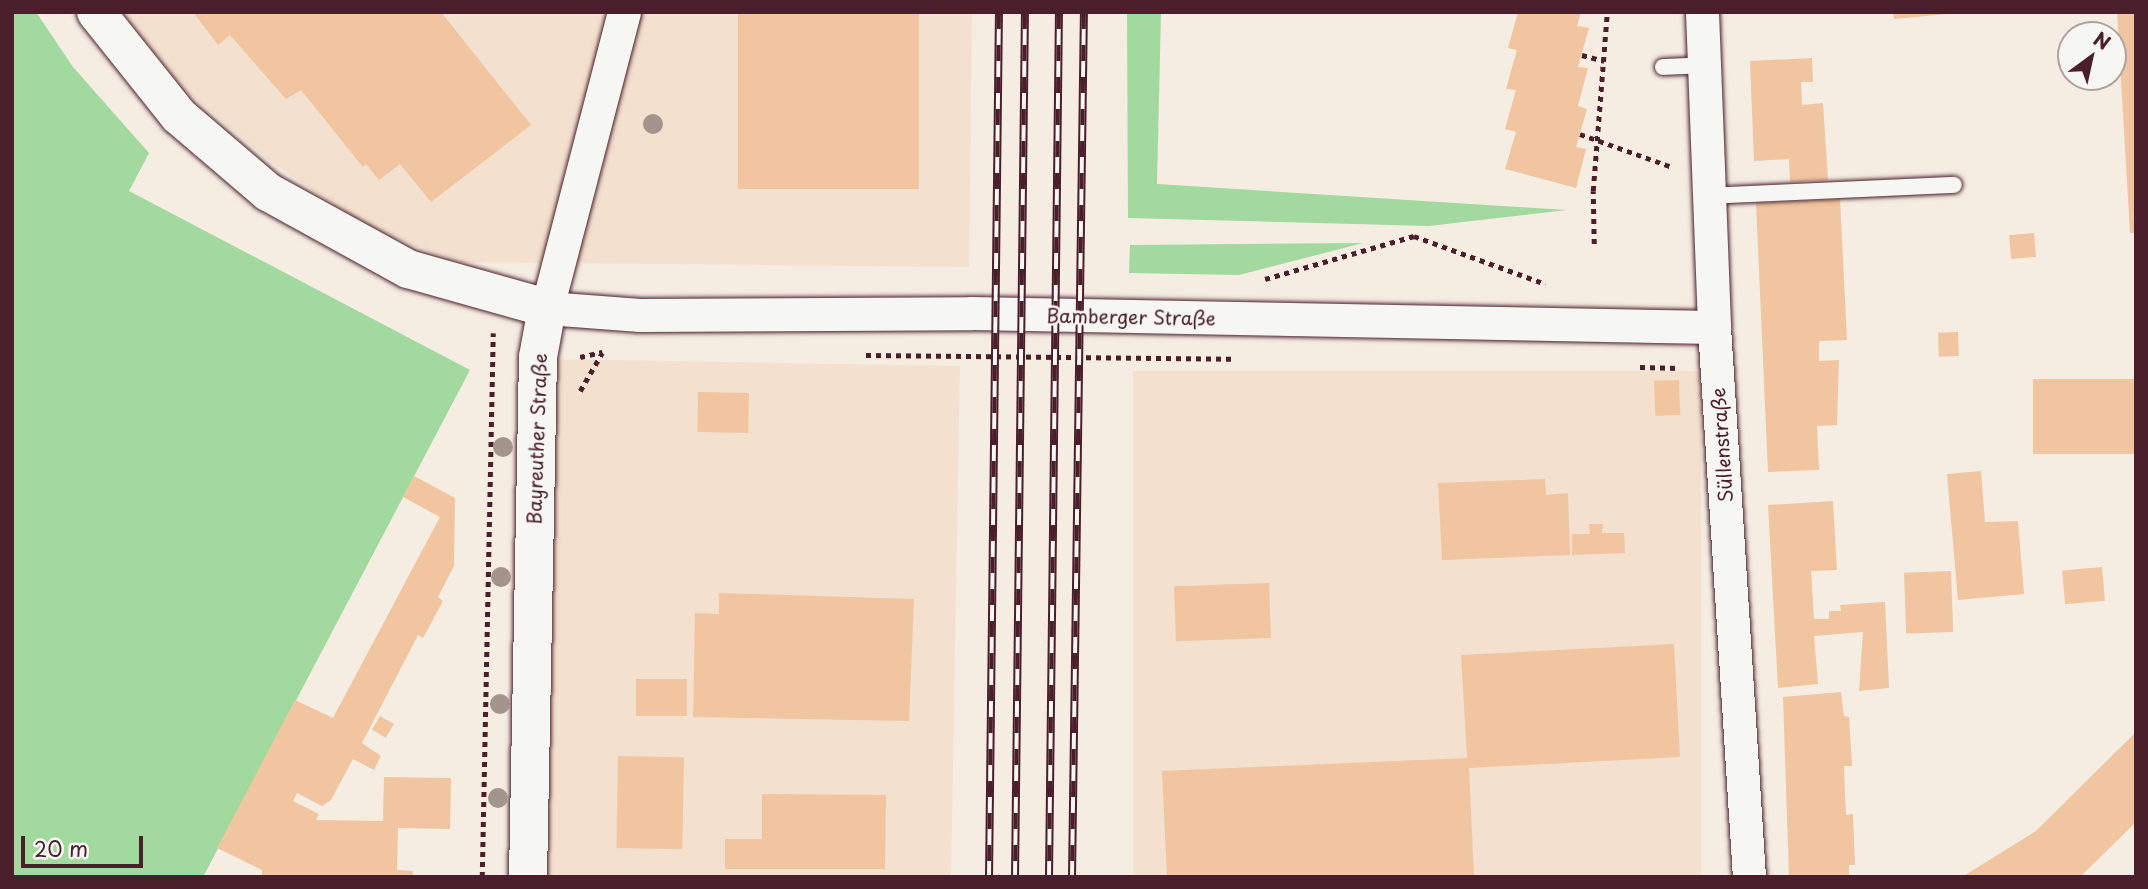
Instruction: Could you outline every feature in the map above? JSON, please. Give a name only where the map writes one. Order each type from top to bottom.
[{"type":"street","points":[[96,12],[179,116],[268,192],[408,270],[547,308]]},
{"type":"street","name":"Bayreuther Straße","points":[[528,877],[538,357],[547,308],[624,12]]},
{"type":"street","name":"Süllenstraße","points":[[1702,12],[1714,327],[1749,877]]},
{"type":"street","name":"Bamberger Straße","points":[[547,308],[640,315],[971,313],[1714,327]]},
{"type":"lane","points":[[1662,67],[1705,65]]},
{"type":"lane","points":[[1708,196],[1954,185]]},
{"type":"path","points":[[1594,244],[1593,191],[1600,143],[1606,12]]},
{"type":"path","points":[[1582,55],[1604,61]]},
{"type":"path","points":[[1580,134],[1683,171]]},
{"type":"path","points":[[1258,281],[1414,236],[1558,288]]},
{"type":"path","points":[[482,877],[489,346]]},
{"type":"path","points":[[603,352],[616,352]]},
{"type":"path","points":[[852,355],[1239,359]]},
{"type":"shaded area","points":[[118,12],[972,12],[969,267],[456,262],[367,227],[271,162],[150,60]]},
{"type":"shaded area","points":[[554,359],[960,366],[951,877],[545,877]]},
{"type":"shaded area","points":[[1133,371],[1701,371],[1701,877],[1133,877]]},
{"type":"green space","points":[[12,12],[36,12],[73,67],[149,153],[129,191],[470,370],[203,877],[12,877]]},
{"type":"green space","points":[[1127,12],[1161,12],[1157,184],[1567,210],[1429,226],[1128,218]]},
{"type":"green space","points":[[1363,243],[1239,275],[1129,273],[1130,245]]},
{"type":"building","points":[[193,12],[441,12],[531,125],[431,202],[400,164],[379,180],[366,164],[363,167],[301,90],[286,99],[230,35],[218,45]]},
{"type":"building","points":[[738,12],[919,12],[919,189],[738,189]]},
{"type":"building","points":[[1518,12],[1581,12],[1577,26],[1589,28],[1578,67],[1588,68],[1578,106],[1587,109],[1576,147],[1586,149],[1576,188],[1505,169],[1516,132],[1505,129],[1516,90],[1506,89],[1517,50],[1508,48]]},
{"type":"building","points":[[1893,12],[1948,12],[1948,14],[1894,19]]},
{"type":"building","points":[[2117,12],[2136,12],[2136,233],[2130,233],[2122,91],[2127,91],[2127,21],[2118,21]]},
{"type":"building","points":[[1812,58],[1813,82],[1801,82],[1802,105],[1823,103],[1828,180],[1790,182],[1789,159],[1754,161],[1750,61]]},
{"type":"building","points":[[1840,199],[1847,340],[1819,341],[1819,361],[1839,360],[1837,425],[1817,426],[1819,470],[1768,472],[1756,203]]},
{"type":"building","points":[[2034,233],[2036,257],[2011,259],[2009,235]]},
{"type":"building","points":[[1958,332],[1959,356],[1939,357],[1938,333]]},
{"type":"building","points":[[2033,379],[2136,379],[2136,454],[2033,454]]},
{"type":"building","points":[[1679,380],[1680,415],[1655,416],[1654,381]]},
{"type":"building","points":[[698,392],[749,393],[748,433],[697,432]]},
{"type":"building","points":[[1981,471],[1985,522],[2018,521],[2024,594],[1958,600],[1947,474]]},
{"type":"building","points":[[414,476],[455,498],[454,566],[438,597],[443,601],[423,638],[418,635],[362,743],[381,756],[374,770],[353,759],[331,800],[322,806],[297,793],[293,801],[319,814],[316,820],[383,821],[384,777],[451,778],[450,829],[398,828],[397,870],[413,871],[413,877],[262,877],[262,870],[217,848],[295,700],[333,718],[440,517],[403,497]]},
{"type":"building","points":[[1545,479],[1546,495],[1568,493],[1570,555],[1442,560],[1438,483]]},
{"type":"building","points":[[1833,501],[1837,570],[1811,571],[1814,619],[1829,619],[1829,611],[1841,611],[1840,605],[1885,602],[1889,688],[1859,691],[1863,632],[1814,636],[1818,684],[1778,688],[1768,505]]},
{"type":"building","points":[[1589,524],[1603,524],[1602,533],[1624,533],[1625,553],[1572,555],[1572,534],[1590,534]]},
{"type":"building","points":[[2102,567],[2105,601],[2065,604],[2062,570]]},
{"type":"building","points":[[1951,571],[1953,632],[1906,634],[1904,573]]},
{"type":"building","points":[[1269,583],[1271,638],[1176,641],[1174,586]]},
{"type":"building","points":[[719,593],[914,599],[909,721],[693,717],[695,613],[719,614]]},
{"type":"building","points":[[1674,644],[1680,757],[1469,768],[1474,877],[1167,877],[1162,771],[1467,758],[1461,655]]},
{"type":"building","points":[[636,679],[687,679],[687,716],[636,716]]},
{"type":"building","points":[[1841,692],[1844,716],[1849,717],[1852,766],[1844,766],[1846,815],[1853,814],[1855,865],[1849,865],[1849,877],[1789,877],[1783,697]]},
{"type":"building","points":[[380,716],[394,724],[386,738],[372,730]]},
{"type":"building","points":[[2136,732],[2136,822],[2080,877],[1962,877],[2036,831]]},
{"type":"building","points":[[618,756],[684,757],[682,849],[616,848]]},
{"type":"building","points":[[762,794],[886,795],[885,869],[725,869],[725,839],[762,839]]},
{"type":"railway","points":[[989,877],[999,12]]},
{"type":"railway","points":[[1015,877],[1025,12]]},
{"type":"railway","points":[[1049,877],[1059,12]]},
{"type":"railway","points":[[1072,877],[1084,12]]}]
